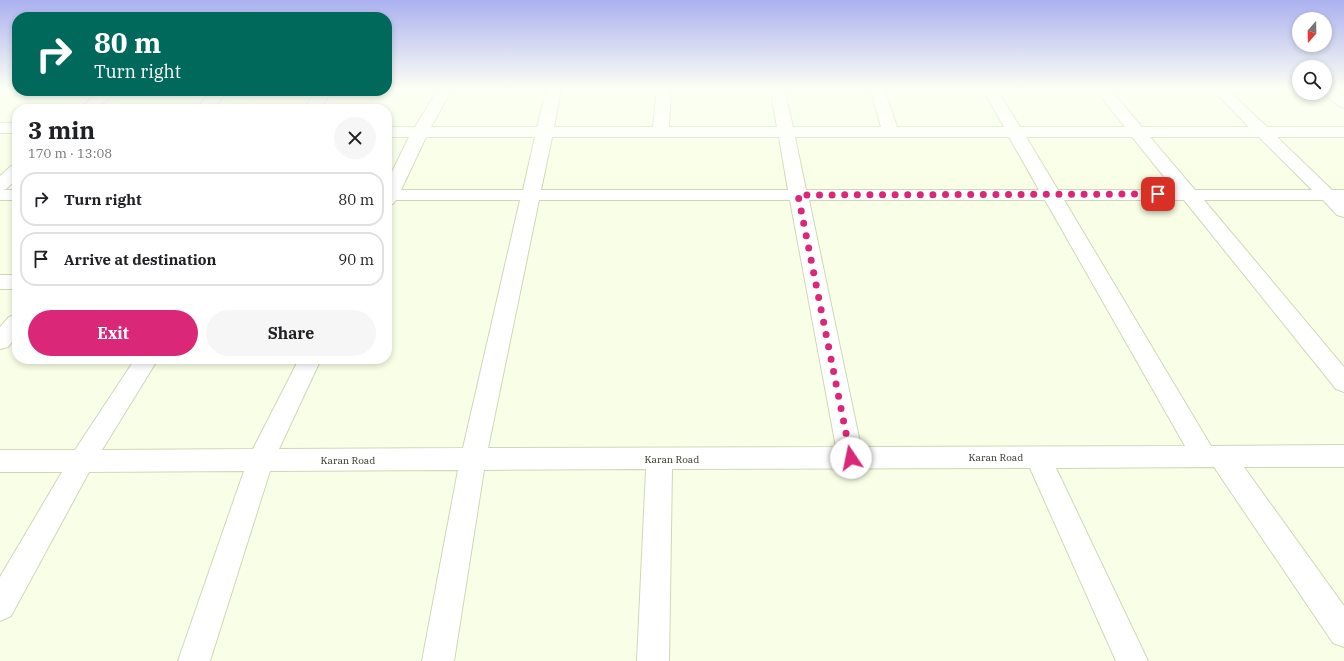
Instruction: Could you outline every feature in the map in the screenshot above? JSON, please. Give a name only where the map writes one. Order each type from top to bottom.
[{"type":"street","points":[[392,188],[428,119]]},
{"type":"street","points":[[438,661],[473,460],[547,119]]},
{"type":"street","points":[[661,132],[662,119]]},
{"type":"street","points":[[783,119],[851,458]]},
{"type":"street","points":[[888,119],[892,132]]},
{"type":"street","points":[[1007,119],[1051,194],[1213,456],[1344,632]]},
{"type":"street","points":[[1126,119],[1344,383]]},
{"type":"street","points":[[1250,119],[1336,195],[1344,211]]},
{"type":"street","points":[[0,128],[12,128]]},
{"type":"street","points":[[392,132],[1344,132]]},
{"type":"street","points":[[0,185],[12,174]]},
{"type":"street","points":[[392,196],[1051,194],[1336,195]]},
{"type":"street","points":[[0,195],[12,195]]},
{"type":"street","points":[[0,282],[12,282]]},
{"type":"street","points":[[0,341],[12,328]]},
{"type":"street","points":[[0,606],[82,460],[144,364]]},
{"type":"street","points":[[194,661],[261,460],[308,364]]},
{"type":"street","name":"Karan Road","points":[[0,461],[1344,456]]},
{"type":"street","points":[[1038,457],[1132,661]]},
{"type":"street","points":[[653,661],[659,459]]},
{"type":"route","points":[[851,458],[798,195],[1158,194]]}]
